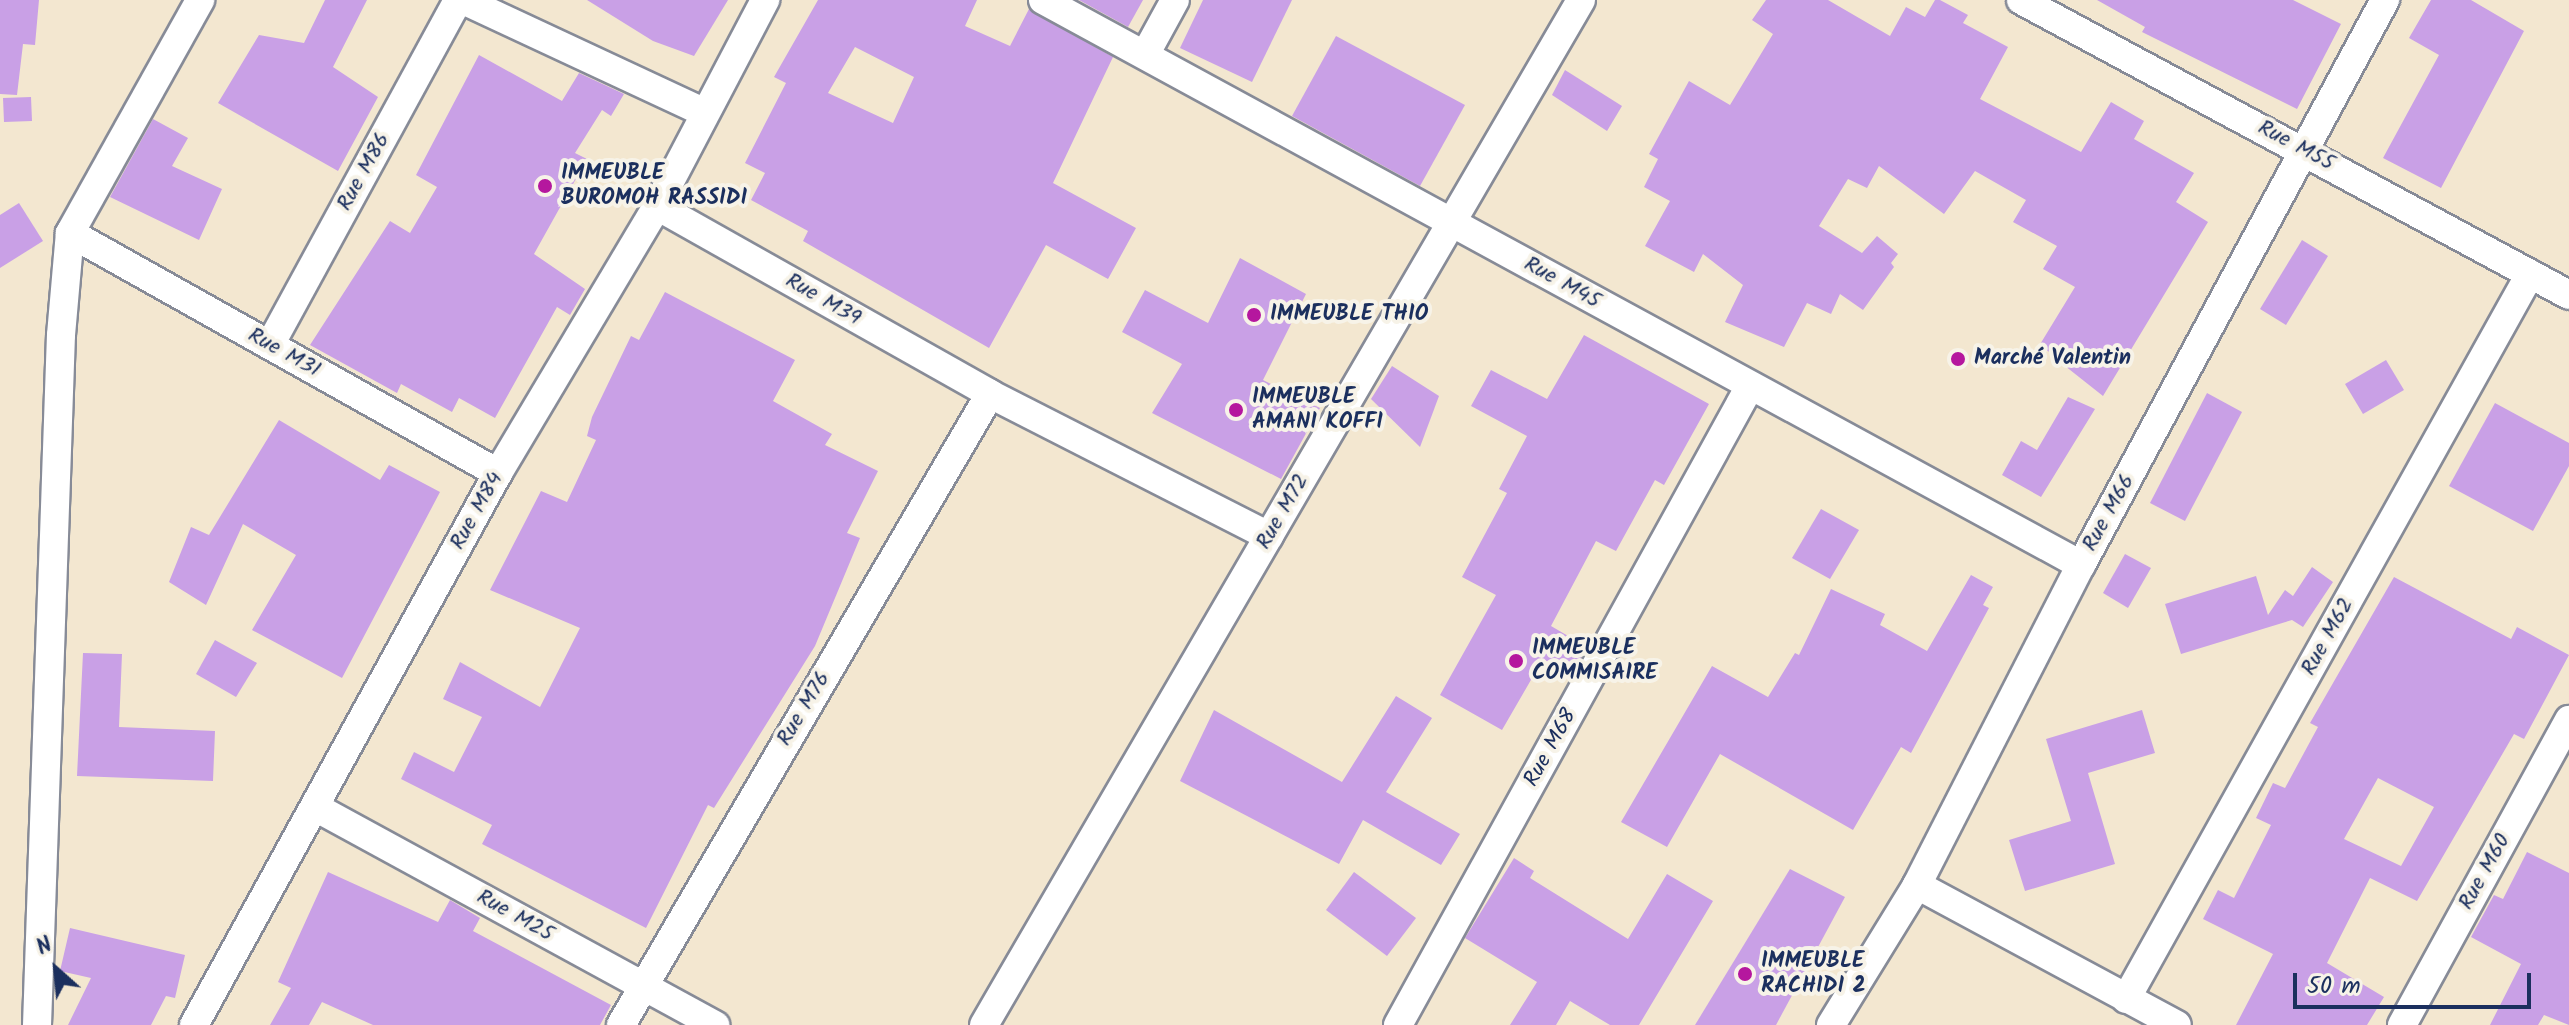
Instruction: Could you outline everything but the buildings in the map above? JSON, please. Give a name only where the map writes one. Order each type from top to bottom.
[{"type":"street","points":[[37,1025],[61,335],[70,233],[200,0]]},
{"type":"street","points":[[460,0],[703,112]]},
{"type":"street","name":"Rue M86","points":[[270,345],[460,0]]},
{"type":"street","name":"Rue M84","points":[[194,1025],[498,473],[657,206],[703,112],[765,0]]},
{"type":"street","name":"Rue M45","points":[[1043,0],[1146,53],[1451,223],[2081,565]]},
{"type":"street","points":[[1146,53],[1175,0]]},
{"type":"street","name":"Rue M72","points":[[984,1025],[1581,0]]},
{"type":"street","name":"Rue M55","points":[[2021,0],[2569,295]]},
{"type":"street","name":"Rue M66","points":[[1831,1025],[1917,885],[2081,565],[2385,0]]},
{"type":"street","name":"Rue M39","points":[[657,206],[990,394],[1269,536]]},
{"type":"street","name":"Rue M31","points":[[70,233],[498,473]]},
{"type":"street","name":"Rue M62","points":[[2126,999],[2530,274]]},
{"type":"street","name":"Rue M68","points":[[1398,1025],[1750,386]]},
{"type":"street","name":"Rue M76","points":[[621,1025],[641,984],[990,394]]},
{"type":"street","name":"Rue M60","points":[[2402,1025],[2569,720]]},
{"type":"street","name":"Rue M25","points":[[315,807],[715,1025]]},
{"type":"street","points":[[1917,885],[2177,1025]]},
{"type":"place","name":"IMMEUBLE BUROMOH RASSIDI","points":[[545,186]]},
{"type":"place","name":"IMMEUBLE THIO","points":[[1254,315]]},
{"type":"place","name":"Marché Valentin","points":[[1958,359]]},
{"type":"place","name":"IMMEUBLE AMANI KOFFI","points":[[1236,410]]},
{"type":"place","name":"IMMEUBLE COMMISAIRE","points":[[1516,661]]},
{"type":"place","name":"IMMEUBLE RACHIDI 2","points":[[1745,974]]}]
